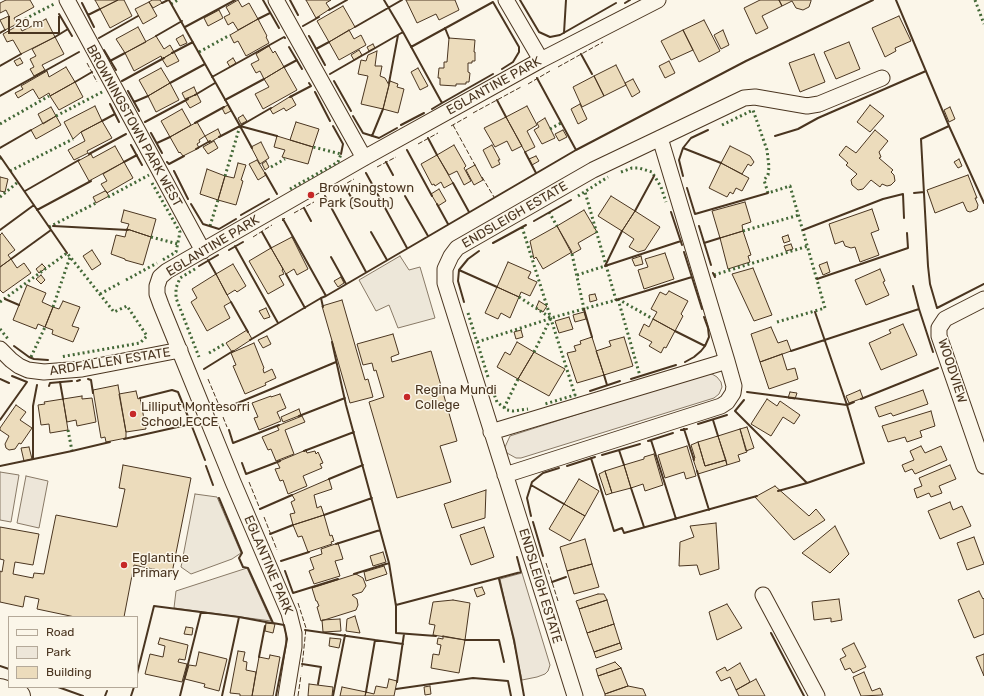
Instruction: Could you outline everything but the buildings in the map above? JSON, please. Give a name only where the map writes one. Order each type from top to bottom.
[{"type":"main road","points":[[0,690],[19,696]]},
{"type":"street","name":"BROWNINGSTOWN PARK WEST","points":[[67,0],[203,251]]},
{"type":"street","points":[[276,0],[364,158]]},
{"type":"street","points":[[506,0],[541,60]]},
{"type":"street","name":"EGLANTINE PARK","points":[[286,696],[295,640],[289,613],[234,484],[161,305],[157,294],[157,286],[160,277],[167,271],[364,158],[541,60],[658,0]]},
{"type":"street","name":"ENDSLEIGH ESTATE","points":[[575,696],[445,283],[445,269],[451,256],[457,248],[593,170],[744,98],[755,97],[807,106],[819,104],[882,78]]},
{"type":"street","points":[[505,475],[720,406],[727,402],[733,393],[734,386],[727,360],[660,138]]},
{"type":"street","name":"WOODVIEW","points":[[984,299],[945,319],[939,328],[939,336],[984,466]]},
{"type":"street","name":"ARDFALLEN ESTATE","points":[[0,349],[19,366],[28,370],[44,372],[82,369],[180,350]]},
{"type":"street","points":[[491,432],[727,360]]},
{"type":"street","points":[[763,595],[817,696]]},
{"type":"green space","points":[[703,374],[712,374],[721,382],[722,387],[719,394],[714,398],[521,458],[516,458],[507,453],[505,447],[510,436]]},
{"type":"green space","points":[[0,472],[19,475],[11,522],[0,520]]},
{"type":"green space","points":[[26,476],[48,481],[39,528],[17,523]]},
{"type":"green space","points":[[247,568],[271,621],[174,608],[176,591]]},
{"type":"green space","points":[[522,573],[550,665],[545,674],[522,680],[500,579]]},
{"type":"shaded area","points":[[400,256],[409,270],[420,267],[435,318],[398,328],[389,305],[376,311],[359,280]]},
{"type":"shaded area","points":[[195,494],[217,497],[241,553],[232,559],[191,574],[181,567]]},
{"type":"hedge","points":[[171,4],[178,0]]},
{"type":"hedge","points":[[975,0],[984,24]]},
{"type":"hedge","points":[[25,19],[54,4]]},
{"type":"hedge","points":[[199,52],[230,35]]},
{"type":"hedge","points":[[56,116],[104,91]]},
{"type":"hedge","points":[[0,124],[49,96]]},
{"type":"hedge","points":[[722,125],[753,110],[767,150],[769,167],[768,175],[764,180],[768,193],[790,186],[825,308],[777,322]]},
{"type":"hedge","points":[[550,129],[561,123]]},
{"type":"hedge","points":[[225,176],[240,126]]},
{"type":"hedge","points":[[10,171],[73,139]]},
{"type":"hedge","points":[[290,189],[338,162],[341,154],[313,147]]},
{"type":"hedge","points":[[271,167],[285,159]]},
{"type":"hedge","points":[[621,172],[632,168],[639,168],[652,172],[661,187],[666,202]]},
{"type":"hedge","points":[[108,197],[149,175]]},
{"type":"hedge","points":[[578,196],[608,177]]},
{"type":"hedge","points":[[0,197],[18,182]]},
{"type":"hedge","points":[[152,183],[180,232],[176,252],[161,261]]},
{"type":"hedge","points":[[534,352],[551,318],[616,300],[585,192]]},
{"type":"hedge","points":[[210,226],[218,200]]},
{"type":"hedge","points":[[49,227],[98,202]]},
{"type":"hedge","points":[[549,212],[557,226]]},
{"type":"hedge","points":[[743,231],[799,215]]},
{"type":"hedge","points":[[522,227],[575,395],[545,404]]},
{"type":"hedge","points":[[151,237],[178,244]]},
{"type":"hedge","points":[[714,275],[808,246]]},
{"type":"hedge","points":[[0,302],[67,253],[114,312],[127,306],[147,336],[140,343],[60,357]]},
{"type":"hedge","points":[[572,254],[584,309]]},
{"type":"hedge","points":[[53,307],[70,257]]},
{"type":"hedge","points":[[126,280],[157,263]]},
{"type":"hedge","points":[[577,275],[605,266]]},
{"type":"hedge","points":[[195,269],[180,278],[176,288],[176,298],[199,357]]},
{"type":"hedge","points":[[100,294],[120,283]]},
{"type":"hedge","points":[[519,297],[551,318]]},
{"type":"hedge","points":[[618,299],[640,376]]},
{"type":"hedge","points":[[618,299],[653,319]]},
{"type":"hedge","points":[[468,313],[488,377]]},
{"type":"hedge","points":[[477,342],[552,318]]},
{"type":"hedge","points":[[31,357],[45,327]]},
{"type":"hedge","points":[[0,329],[8,339]]},
{"type":"hedge","points":[[209,353],[226,343]]},
{"type":"hedge","points":[[504,408],[518,379]]},
{"type":"hedge","points":[[491,386],[497,402],[507,410],[513,411],[528,409]]},
{"type":"hedge","points":[[68,430],[72,451]]},
{"type":"fence","points":[[558,67],[603,42]]},
{"type":"fence","points":[[87,63],[97,82]]},
{"type":"fence","points":[[528,84],[550,71]]},
{"type":"fence","points":[[473,113],[521,87]]},
{"type":"fence","points":[[451,126],[467,117]]},
{"type":"fence","points":[[453,125],[476,167]]},
{"type":"fence","points":[[418,144],[438,133]]},
{"type":"fence","points":[[377,167],[396,157]]},
{"type":"fence","points":[[482,177],[494,197]]},
{"type":"fence","points":[[335,190],[354,179]]},
{"type":"fence","points":[[294,213],[314,202]]},
{"type":"fence","points":[[282,221],[285,218]]},
{"type":"fence","points":[[253,237],[272,225]]},
{"type":"fence","points":[[208,379],[221,410]]},
{"type":"fence","points":[[223,417],[227,427]]},
{"type":"fence","points":[[249,482],[260,509]]},
{"type":"fence","points":[[264,517],[277,550]]},
{"type":"fence","points":[[546,563],[558,601]]},
{"type":"fence","points":[[298,603],[306,628],[302,667]]},
{"type":"fence","points":[[298,696],[301,675]]},
{"type":"wall","points":[[162,3],[168,0]]},
{"type":"wall","points":[[169,0],[240,126],[271,108]]},
{"type":"wall","points":[[185,27],[235,0]]},
{"type":"wall","points":[[263,0],[279,28]]},
{"type":"wall","points":[[290,0],[298,15]]},
{"type":"wall","points":[[329,10],[347,0]]},
{"type":"wall","points":[[384,0],[403,32]]},
{"type":"wall","points":[[355,27],[402,0]]},
{"type":"wall","points":[[520,0],[539,32],[550,37],[560,35],[616,3]]},
{"type":"wall","points":[[564,33],[566,0]]},
{"type":"wall","points":[[625,3],[630,0]]},
{"type":"wall","points":[[537,78],[576,150],[746,61],[873,0]]},
{"type":"wall","points":[[896,0],[949,126],[921,139],[928,266],[930,284],[937,308]]},
{"type":"wall","points":[[411,47],[493,2],[519,47],[519,52],[513,62],[502,69]]},
{"type":"wall","points":[[82,3],[94,27]]},
{"type":"wall","points":[[88,15],[100,9]]},
{"type":"wall","points":[[258,19],[270,13]]},
{"type":"wall","points":[[59,14],[72,36]]},
{"type":"wall","points":[[99,38],[138,16]]},
{"type":"wall","points":[[303,26],[319,17]]},
{"type":"wall","points":[[156,36],[182,21]]},
{"type":"wall","points":[[445,28],[449,38]]},
{"type":"wall","points":[[55,37],[68,29]]},
{"type":"wall","points":[[0,33],[5,30]]},
{"type":"wall","points":[[330,74],[403,32],[442,103],[493,74]]},
{"type":"wall","points":[[389,83],[398,35]]},
{"type":"wall","points":[[309,36],[325,65]]},
{"type":"wall","points":[[212,77],[284,37],[285,38]]},
{"type":"wall","points":[[172,53],[193,42]]},
{"type":"wall","points":[[316,49],[329,42]]},
{"type":"wall","points":[[289,47],[302,69]]},
{"type":"wall","points":[[104,50],[116,70]]},
{"type":"wall","points":[[0,96],[79,52]]},
{"type":"wall","points":[[110,61],[125,53]]},
{"type":"wall","points":[[0,66],[21,54]]},
{"type":"wall","points":[[581,54],[592,74]]},
{"type":"wall","points":[[122,81],[164,58]]},
{"type":"wall","points":[[284,67],[297,60]]},
{"type":"wall","points":[[170,83],[205,64]]},
{"type":"wall","points":[[775,136],[798,129],[818,118],[926,71]]},
{"type":"wall","points":[[75,82],[92,72]]},
{"type":"wall","points":[[225,100],[264,79]]},
{"type":"wall","points":[[334,81],[351,111]]},
{"type":"wall","points":[[195,95],[215,83]]},
{"type":"wall","points":[[290,97],[311,86],[309,83]]},
{"type":"wall","points":[[128,91],[139,111]]},
{"type":"wall","points":[[315,92],[330,121]]},
{"type":"wall","points":[[134,102],[148,96]]},
{"type":"wall","points":[[145,122],[188,99]]},
{"type":"wall","points":[[497,100],[506,117]]},
{"type":"wall","points":[[432,109],[442,103]]},
{"type":"wall","points":[[110,104],[119,122]]},
{"type":"wall","points":[[195,123],[224,107]]},
{"type":"wall","points":[[372,136],[383,109]]},
{"type":"wall","points":[[401,125],[424,113]]},
{"type":"wall","points":[[102,121],[115,114]]},
{"type":"wall","points":[[353,116],[363,133],[379,138],[397,128]]},
{"type":"wall","points":[[240,126],[252,148]]},
{"type":"wall","points":[[219,137],[240,126],[277,136]]},
{"type":"wall","points":[[333,126],[343,144],[341,154]]},
{"type":"wall","points":[[949,126],[984,203]]},
{"type":"wall","points":[[0,148],[31,130]]},
{"type":"wall","points":[[683,176],[679,160],[683,148],[691,138],[708,130]]},
{"type":"wall","points":[[151,133],[162,153]]},
{"type":"wall","points":[[89,154],[126,134]]},
{"type":"wall","points":[[157,143],[170,137]]},
{"type":"wall","points":[[428,138],[437,155]]},
{"type":"wall","points":[[196,149],[210,141]]},
{"type":"wall","points":[[131,145],[142,165]]},
{"type":"wall","points":[[683,148],[721,163]]},
{"type":"wall","points":[[407,150],[432,196]]},
{"type":"wall","points":[[323,307],[321,298],[576,150]]},
{"type":"wall","points":[[525,152],[536,173]]},
{"type":"wall","points":[[124,162],[137,155]]},
{"type":"wall","points":[[0,156],[67,253]]},
{"type":"wall","points":[[167,162],[169,164],[184,156]]},
{"type":"wall","points":[[25,191],[79,160]]},
{"type":"wall","points":[[386,162],[393,175]]},
{"type":"wall","points":[[174,171],[188,199]]},
{"type":"wall","points":[[265,173],[277,194]]},
{"type":"wall","points":[[366,173],[407,248]]},
{"type":"wall","points":[[635,211],[654,176]]},
{"type":"wall","points":[[37,210],[91,181]]},
{"type":"wall","points":[[453,183],[469,212]]},
{"type":"wall","points":[[344,185],[354,202]]},
{"type":"wall","points":[[687,188],[695,214],[768,193]]},
{"type":"wall","points":[[914,193],[924,192]]},
{"type":"wall","points":[[803,230],[883,199],[903,194],[904,218]]},
{"type":"wall","points":[[325,196],[366,272]]},
{"type":"wall","points":[[405,196],[428,236]]},
{"type":"wall","points":[[241,215],[269,199]]},
{"type":"wall","points":[[534,221],[571,200]]},
{"type":"wall","points":[[191,204],[203,224],[219,229],[236,219]]},
{"type":"wall","points":[[437,204],[448,224]]},
{"type":"wall","points":[[0,230],[34,205]]},
{"type":"wall","points":[[304,208],[311,221]]},
{"type":"wall","points":[[671,212],[682,245]]},
{"type":"wall","points":[[283,219],[326,296]]},
{"type":"wall","points":[[493,243],[526,225]]},
{"type":"wall","points":[[53,226],[128,230]]},
{"type":"wall","points":[[699,226],[711,265]]},
{"type":"wall","points":[[11,259],[51,230]]},
{"type":"wall","points":[[605,266],[622,231]]},
{"type":"wall","points":[[262,232],[271,248]]},
{"type":"wall","points":[[371,232],[387,260]]},
{"type":"wall","points":[[817,279],[908,248],[907,233]]},
{"type":"wall","points":[[704,243],[720,238]]},
{"type":"wall","points":[[605,266],[681,241]]},
{"type":"wall","points":[[229,250],[243,242]]},
{"type":"wall","points":[[235,246],[278,323]]},
{"type":"wall","points":[[464,302],[458,281],[459,270],[468,259],[479,251]]},
{"type":"wall","points":[[684,252],[702,309]]},
{"type":"wall","points":[[199,266],[218,255]]},
{"type":"wall","points":[[331,257],[346,284]]},
{"type":"wall","points":[[208,260],[216,274]]},
{"type":"wall","points":[[459,270],[497,287]]},
{"type":"wall","points":[[713,273],[715,277]]},
{"type":"wall","points":[[286,274],[305,308]]},
{"type":"wall","points":[[616,300],[692,277]]},
{"type":"wall","points":[[937,308],[984,284]]},
{"type":"wall","points":[[913,286],[919,309]]},
{"type":"wall","points":[[250,340],[321,298]]},
{"type":"wall","points":[[5,299],[19,305]]},
{"type":"wall","points":[[231,302],[248,332]]},
{"type":"wall","points":[[584,309],[592,337]]},
{"type":"wall","points":[[791,351],[919,309],[933,352]]},
{"type":"wall","points":[[744,400],[735,411],[807,483],[864,463],[847,405],[815,312]]},
{"type":"wall","points":[[685,362],[701,351],[709,337],[708,328],[704,317]]},
{"type":"wall","points":[[675,331],[705,346]]},
{"type":"wall","points":[[332,342],[346,405],[389,563]]},
{"type":"wall","points":[[14,346],[29,357],[48,360]]},
{"type":"wall","points":[[204,369],[233,351]]},
{"type":"wall","points":[[221,410],[336,362]]},
{"type":"wall","points":[[631,379],[676,365]]},
{"type":"wall","points":[[861,399],[938,368]]},
{"type":"wall","points":[[604,375],[607,385]]},
{"type":"wall","points":[[0,420],[27,382],[12,376]]},
{"type":"wall","points":[[0,379],[9,383]]},
{"type":"wall","points":[[88,379],[91,380],[93,393]]},
{"type":"wall","points":[[49,386],[50,383],[72,381]]},
{"type":"wall","points":[[590,391],[620,381]]},
{"type":"wall","points":[[60,382],[63,399]]},
{"type":"wall","points":[[33,459],[33,406],[37,385]]},
{"type":"wall","points":[[140,398],[172,390],[178,392],[191,424]]},
{"type":"wall","points":[[747,392],[847,405],[854,402]]},
{"type":"wall","points":[[299,416],[345,398]]},
{"type":"wall","points":[[698,424],[727,415]]},
{"type":"wall","points":[[713,420],[718,436]]},
{"type":"wall","points":[[124,439],[191,424],[205,460]]},
{"type":"wall","points":[[229,430],[233,443],[279,425]]},
{"type":"wall","points":[[684,429],[694,460]]},
{"type":"wall","points":[[681,430],[687,429]]},
{"type":"wall","points":[[304,451],[354,432]]},
{"type":"wall","points":[[648,441],[673,433]]},
{"type":"wall","points":[[651,440],[676,519]]},
{"type":"wall","points":[[0,466],[110,442]]},
{"type":"wall","points":[[602,455],[640,444]]},
{"type":"wall","points":[[619,450],[624,465]]},
{"type":"wall","points":[[567,466],[595,457]]},
{"type":"wall","points":[[591,458],[614,531],[622,528],[624,533],[757,496]]},
{"type":"wall","points":[[242,463],[246,474],[280,461]]},
{"type":"wall","points":[[329,479],[363,465]]},
{"type":"wall","points":[[206,466],[213,485]]},
{"type":"wall","points":[[531,516],[527,498],[532,482],[543,473],[559,468]]},
{"type":"wall","points":[[697,471],[709,510]]},
{"type":"wall","points":[[778,491],[807,483]]},
{"type":"wall","points":[[531,485],[564,504]]},
{"type":"wall","points":[[631,488],[644,527]]},
{"type":"wall","points":[[260,509],[292,495]]},
{"type":"wall","points":[[219,498],[242,553],[239,558],[243,567],[248,568],[273,623],[284,625],[287,639],[276,696]]},
{"type":"wall","points":[[324,515],[372,498]]},
{"type":"wall","points":[[533,522],[543,556]]},
{"type":"wall","points":[[270,534],[293,525]]},
{"type":"wall","points":[[336,544],[380,530]]},
{"type":"wall","points":[[281,561],[309,552]]},
{"type":"wall","points":[[396,605],[521,572],[517,557]]},
{"type":"wall","points":[[354,574],[389,563],[396,606],[396,633],[436,636]]},
{"type":"wall","points":[[285,571],[293,593],[338,579]]},
{"type":"wall","points":[[552,582],[566,577]]},
{"type":"wall","points":[[499,579],[514,640],[524,696]]},
{"type":"wall","points":[[138,670],[154,606],[239,617],[271,623]]},
{"type":"wall","points":[[180,696],[201,612]]},
{"type":"wall","points":[[222,696],[239,617]]},
{"type":"wall","points":[[259,657],[265,626]]},
{"type":"wall","points":[[305,630],[403,644]]},
{"type":"wall","points":[[771,633],[804,696]]},
{"type":"wall","points":[[397,682],[404,634]]},
{"type":"wall","points":[[333,696],[345,635]]},
{"type":"wall","points":[[366,692],[375,640]]},
{"type":"wall","points":[[465,640],[499,640],[504,662]]},
{"type":"wall","points":[[302,664],[321,667],[318,684]]},
{"type":"wall","points":[[0,666],[8,669]]},
{"type":"wall","points":[[396,689],[473,678],[508,681],[511,696]]},
{"type":"wall","points":[[61,688],[83,696]]},
{"type":"wall","points":[[131,696],[134,688]]},
{"type":"wall","points":[[105,696],[107,691]]},
{"type":"place","name":"Browningstown Park (South)","points":[[311,195]]},
{"type":"place","name":"Regina Mundi College","points":[[407,397]]},
{"type":"place","name":"Lilliput Montesorri School ECCE","points":[[133,414]]},
{"type":"place","name":"Eglantine Primary","points":[[124,565]]}]
